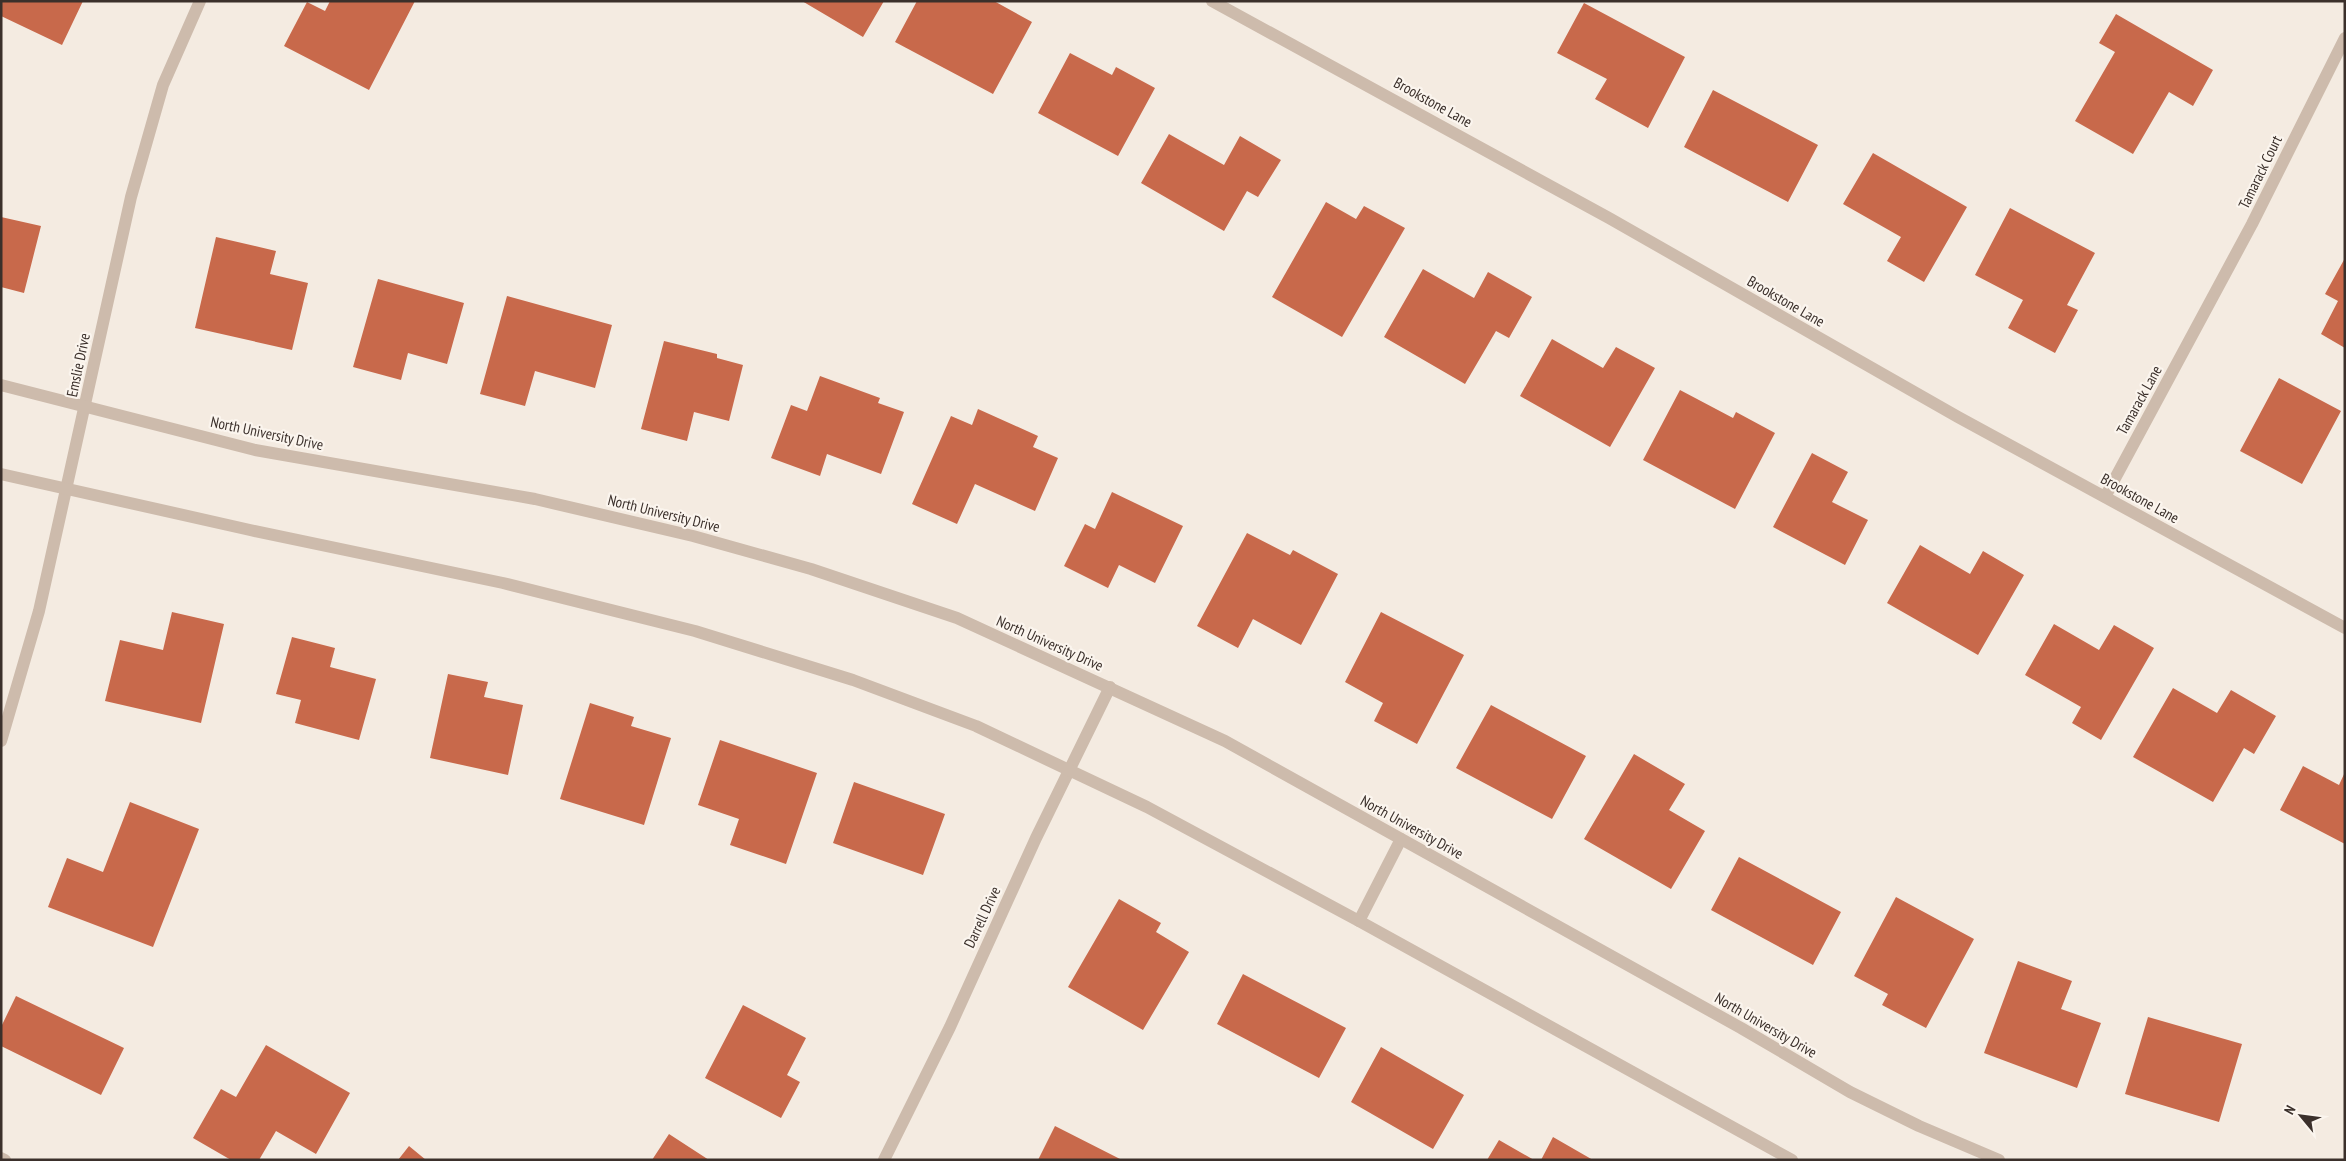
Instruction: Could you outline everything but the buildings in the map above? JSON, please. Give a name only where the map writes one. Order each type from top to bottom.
[{"type":"street","name":"Emslie Drive","points":[[1,741],[39,612],[133,188],[163,85],[200,1]]},
{"type":"street","name":"Brookstone Lane","points":[[1212,1],[1592,209],[1958,417],[2345,628]]},
{"type":"street","name":"Tamarack Court","points":[[2201,320],[2252,224],[2345,38]]},
{"type":"street","name":"Tamarack Lane","points":[[2105,497],[2201,320]]},
{"type":"street","name":"North University Drive","points":[[1,385],[255,450],[535,499],[693,536],[811,569],[957,618],[1225,741],[1741,1028],[1850,1092],[1919,1126],[1999,1160]]},
{"type":"street","points":[[1,474],[503,583],[695,631],[853,680],[976,726],[1147,807],[1359,921],[1792,1160]]},
{"type":"street","name":"Darrell Drive","points":[[884,1160],[950,1026],[1036,838],[1110,687]]},
{"type":"street","points":[[1359,921],[1401,839]]},
{"type":"street","points":[[1,1158],[5,1160]]}]
